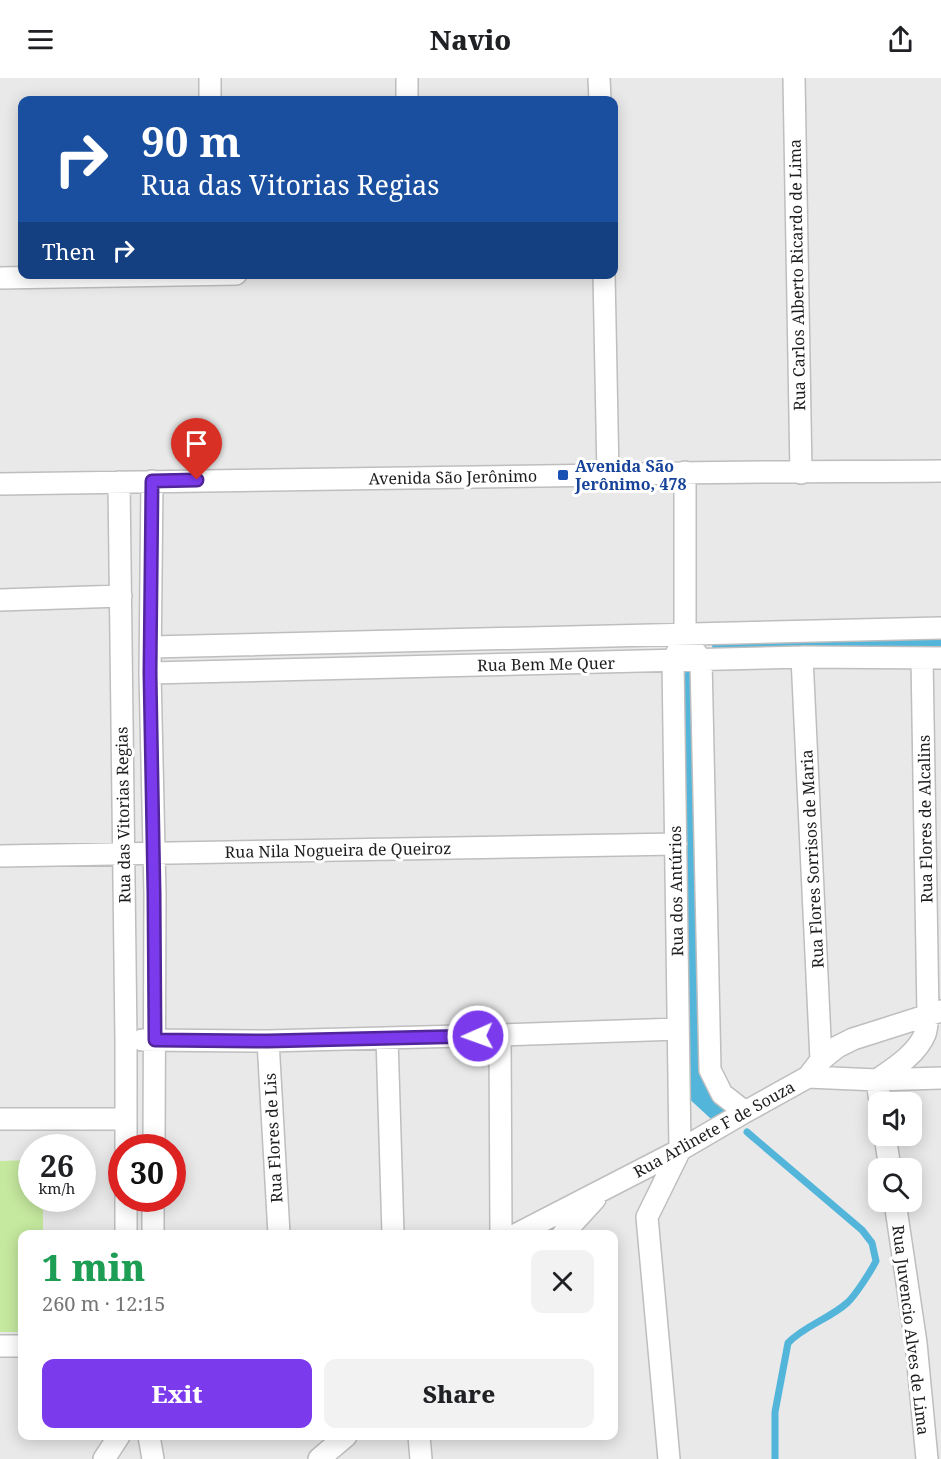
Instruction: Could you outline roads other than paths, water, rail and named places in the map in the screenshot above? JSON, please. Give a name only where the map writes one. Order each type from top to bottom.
[{"type":"street","points":[[210,78],[210,96]]},
{"type":"street","points":[[407,78],[407,96]]},
{"type":"street","points":[[599,78],[600,96]]},
{"type":"street","name":"Rua Carlos Alberto Ricardo de Lima","points":[[794,78],[801,473]]},
{"type":"street","points":[[0,278],[18,278]]},
{"type":"street","points":[[604,279],[608,475]]},
{"type":"street","name":"Avenida São Jerônimo","points":[[0,484],[685,472],[941,471]]},
{"type":"street","name":"Rua dos Antúrios","points":[[680,1150],[673,661],[685,635],[685,472]]},
{"type":"street","name":"Rua das Vitorias Regias","points":[[152,481],[150,673],[154,1134]]},
{"type":"street","name":"Rua das Vitorias Regias","points":[[119,482],[126,1134]]},
{"type":"street","points":[[0,600],[121,596]]},
{"type":"street","name":"Rua Bem Me Quer","points":[[151,647],[941,628]]},
{"type":"street","points":[[685,635],[701,660]]},
{"type":"street","name":"Rua Bem Me Quer","points":[[150,673],[802,657],[932,658]]},
{"type":"street","name":"Rua Flores Sorrisos de Maria","points":[[802,657],[821,1060]]},
{"type":"street","name":"Rua Flores de Alcalins","points":[[877,1080],[899,1065],[916,1049],[934,1013],[932,658]]},
{"type":"street","name":"Rua dos Antúrios","points":[[701,660],[710,1070],[722,1094],[745,1112]]},
{"type":"street","name":"Rua Nila Nogueira de Queiroz","points":[[0,856],[676,844]]},
{"type":"street","name":"Rua Arlinete F de Souza","points":[[525,1230],[680,1150],[808,1077],[821,1060],[837,1047],[853,1039],[934,1013]]},
{"type":"street","points":[[126,1040],[268,1041],[678,1029]]},
{"type":"street","points":[[500,1035],[501,1230]]},
{"type":"street","points":[[387,1038],[393,1230]]},
{"type":"street","name":"Rua Flores de Lis","points":[[268,1041],[279,1230]]},
{"type":"street","points":[[808,1077],[877,1080],[941,1078]]},
{"type":"street","points":[[877,1080],[879,1092]]},
{"type":"street","points":[[0,1119],[126,1119]]},
{"type":"street","points":[[669,1459],[647,1217],[680,1150]]},
{"type":"street","points":[[567,1230],[603,1189]]},
{"type":"street","points":[[126,1212],[126,1230]]},
{"type":"street","points":[[153,1212],[153,1230]]},
{"type":"street","name":"Rua Juvencio Alves de Lima","points":[[896,1212],[916,1343],[927,1459]]},
{"type":"street","points":[[0,1346],[18,1346]]},
{"type":"street","points":[[104,1459],[116,1440]]},
{"type":"street","points":[[149,1440],[153,1459]]},
{"type":"street","points":[[319,1459],[341,1440]]},
{"type":"street","points":[[419,1440],[421,1459]]},
{"type":"waterway","points":[[724,644],[941,639]]},
{"type":"waterway","points":[[688,684],[694,1087],[720,1111]]},
{"type":"waterway","points":[[747,1132],[862,1230],[872,1243],[876,1261],[863,1283],[847,1303],[801,1332],[788,1343],[775,1412],[775,1459]]},
{"type":"place","name":"Avenida São Jerônimo, 478","points":[[563,475]]}]
